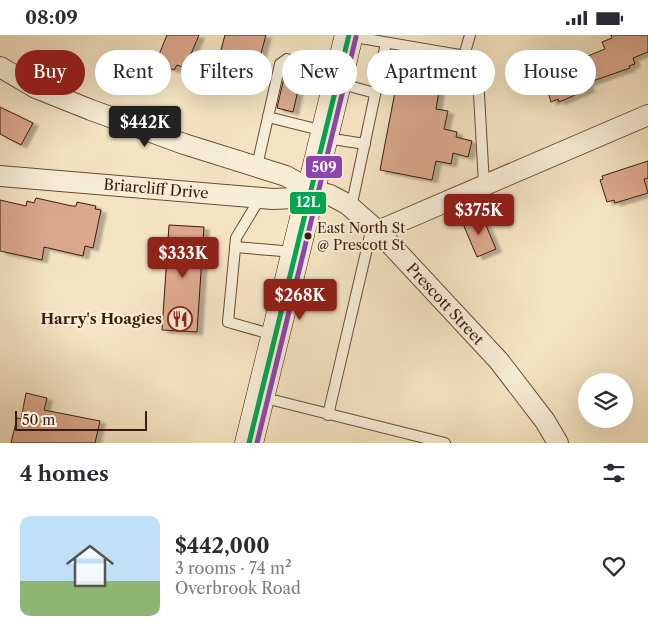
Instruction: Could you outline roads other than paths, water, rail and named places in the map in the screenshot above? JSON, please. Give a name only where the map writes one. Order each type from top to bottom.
[{"type":"main road","points":[[345,50],[349,36]]},
{"type":"main road","points":[[249,443],[334,95]]},
{"type":"street","name":"Prescott Street","points":[[0,67],[36,88],[184,144],[286,176],[310,189],[330,195],[351,208],[375,229],[499,361],[545,421],[558,443]]},
{"type":"street","points":[[375,229],[648,115]]},
{"type":"street","name":"Briarcliff Drive","points":[[0,175],[260,198],[293,198],[310,189]]},
{"type":"lane","points":[[466,50],[470,35]]},
{"type":"lane","points":[[349,36],[428,50]]},
{"type":"lane","points":[[384,50],[386,43]]},
{"type":"lane","points":[[257,167],[280,64],[282,63]]},
{"type":"lane","points":[[351,208],[375,95]]},
{"type":"lane","points":[[478,95],[484,185]]},
{"type":"lane","points":[[268,117],[364,144]]},
{"type":"lane","points":[[260,198],[236,238],[228,322],[275,335]]},
{"type":"lane","points":[[328,415],[375,229]]},
{"type":"lane","points":[[235,247],[295,253]]},
{"type":"lane","points":[[260,397],[445,443]]},
{"type":"place","name":"East North St @ Prescott St","points":[[308,236]]},
{"type":"place","name":"Harry's Hoagies","points":[[180,319]]}]
